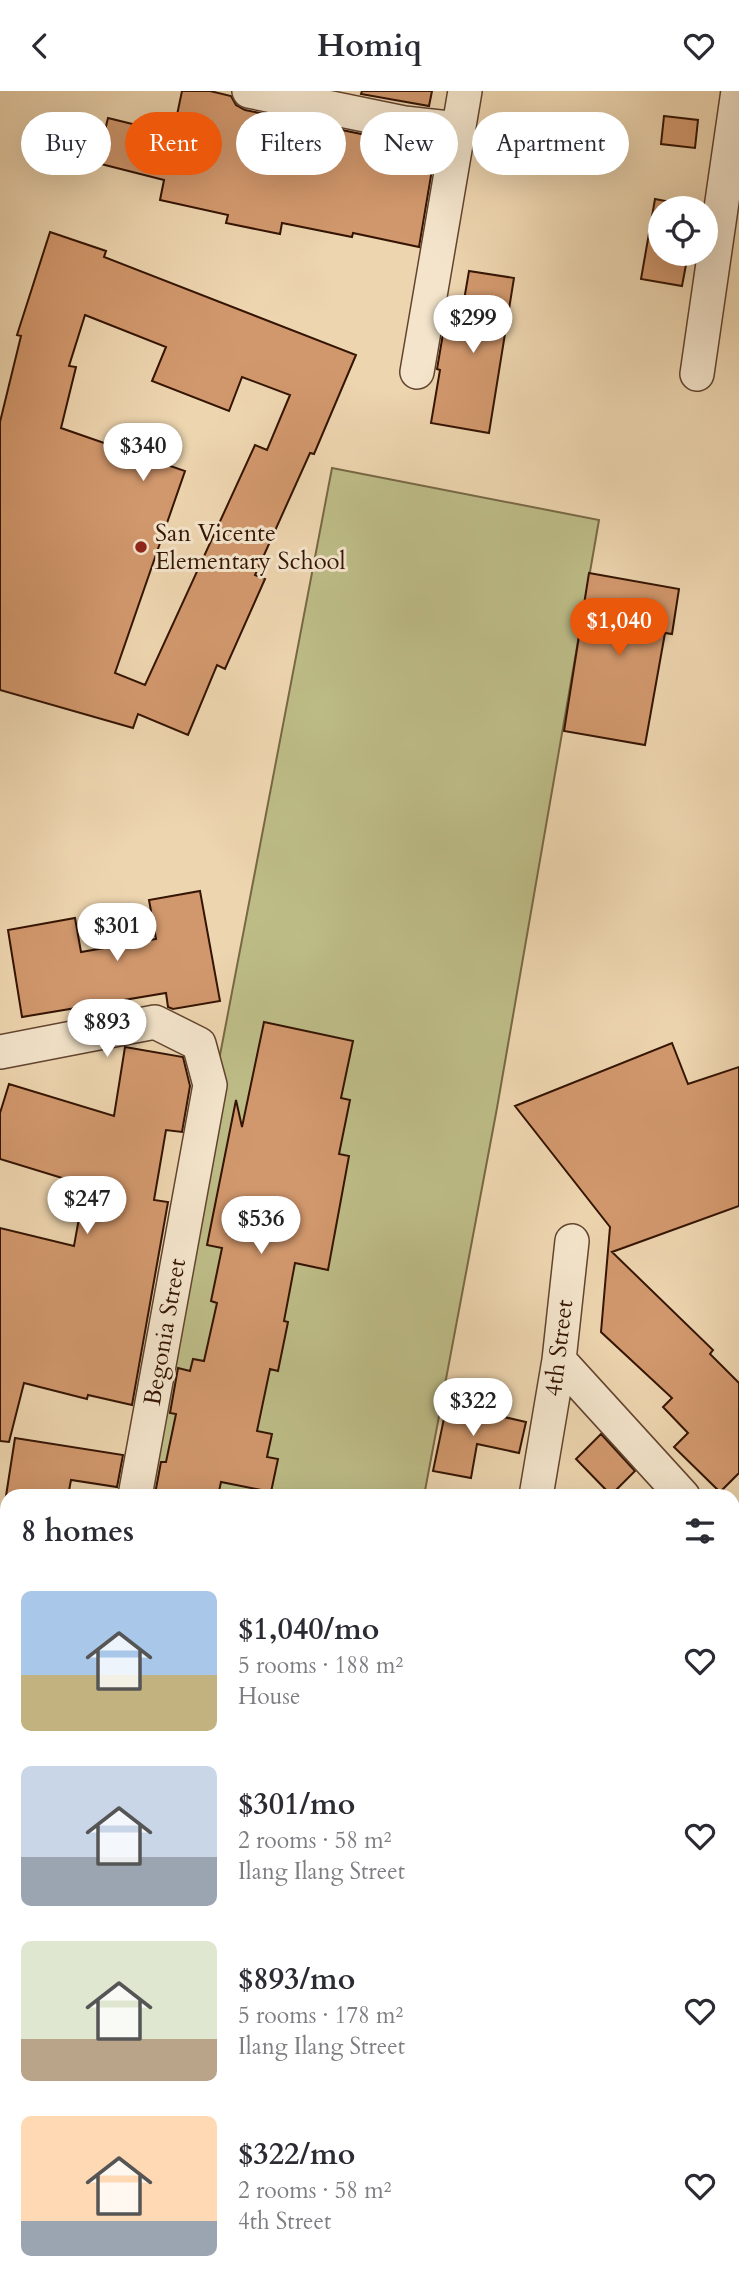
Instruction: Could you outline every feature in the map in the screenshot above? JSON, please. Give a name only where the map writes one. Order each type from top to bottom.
[{"type":"street","points":[[248,91],[360,114]]},
{"type":"street","points":[[458,129],[465,91]]},
{"type":"street","points":[[697,374],[738,91]]},
{"type":"street","points":[[417,372],[450,175]]},
{"type":"street","name":"Begonia Street","points":[[0,1052],[155,1022],[199,1044],[210,1086],[136,1489]]},
{"type":"street","name":"4th Street","points":[[537,1489],[559,1360],[572,1241]]},
{"type":"street","points":[[559,1360],[677,1489]]},
{"type":"shaded area","points":[[332,468],[599,520],[497,1108],[425,1489],[137,1489]]},
{"type":"building","points":[[182,91],[210,91],[231,96],[236,105],[255,112],[236,112],[236,175],[346,175],[346,131],[360,134],[360,175],[431,175],[419,247],[353,233],[352,237],[282,223],[280,234],[226,223],[228,215],[160,200],[164,180],[144,175],[222,175],[222,112],[178,112]]},
{"type":"building","points":[[362,91],[432,91],[429,106],[361,94]]},
{"type":"building","points":[[664,116],[698,120],[695,148],[661,144]]},
{"type":"building","points":[[111,119],[125,122],[125,170],[111,167]]},
{"type":"building","name":"San Vicente Elementary School","points":[[50,232],[106,251],[104,257],[356,355],[314,454],[310,453],[255,575],[265,579],[225,669],[217,665],[188,735],[138,714],[133,728],[0,690],[0,422],[21,336],[17,335]],"holes":[[[85,315],[166,347],[152,381],[229,411],[242,377],[290,395],[267,450],[255,445],[145,685],[115,673],[185,471],[61,428],[76,367],[69,366]]]},
{"type":"building","points":[[648,239],[648,266],[686,266],[682,286],[641,279]]},
{"type":"building","points":[[469,271],[514,278],[489,433],[431,423],[446,316],[461,318]]},
{"type":"building","points":[[589,573],[679,589],[672,634],[665,633],[645,745],[564,731]]},
{"type":"building","points":[[200,891],[220,1001],[173,1009],[168,1007],[166,993],[22,1017],[8,930],[75,918],[81,952],[156,939],[149,900]]},
{"type":"building","points":[[264,1022],[353,1041],[341,1098],[350,1100],[339,1154],[349,1156],[328,1270],[295,1263],[284,1321],[288,1322],[278,1371],[270,1369],[257,1431],[272,1434],[267,1457],[278,1459],[272,1489],[256,1489],[221,1482],[220,1489],[156,1489],[161,1462],[166,1462],[176,1414],[170,1413],[178,1368],[190,1371],[193,1359],[204,1361],[217,1303],[211,1301],[222,1248],[207,1245],[236,1100],[242,1127]]},
{"type":"building","points":[[672,1043],[688,1084],[739,1067],[739,1206],[612,1252],[713,1350],[710,1354],[739,1383],[739,1473],[723,1489],[717,1489],[674,1447],[688,1433],[663,1407],[672,1398],[601,1332],[610,1227],[515,1106]]},
{"type":"building","points":[[125,1047],[183,1057],[190,1086],[182,1132],[166,1130],[154,1200],[168,1202],[132,1405],[88,1395],[87,1399],[24,1383],[9,1442],[0,1441],[0,1228],[74,1246],[85,1185],[0,1159],[0,1113],[9,1084],[114,1116]]},
{"type":"building","points":[[447,1404],[526,1422],[519,1453],[477,1444],[471,1478],[433,1471]]},
{"type":"building","points":[[601,1434],[635,1471],[617,1489],[605,1489],[576,1459]]},
{"type":"building","points":[[15,1438],[123,1455],[117,1487],[71,1480],[69,1489],[7,1489]]},
{"type":"place","name":"San Vicente Elementary School","points":[[141,547]]}]
